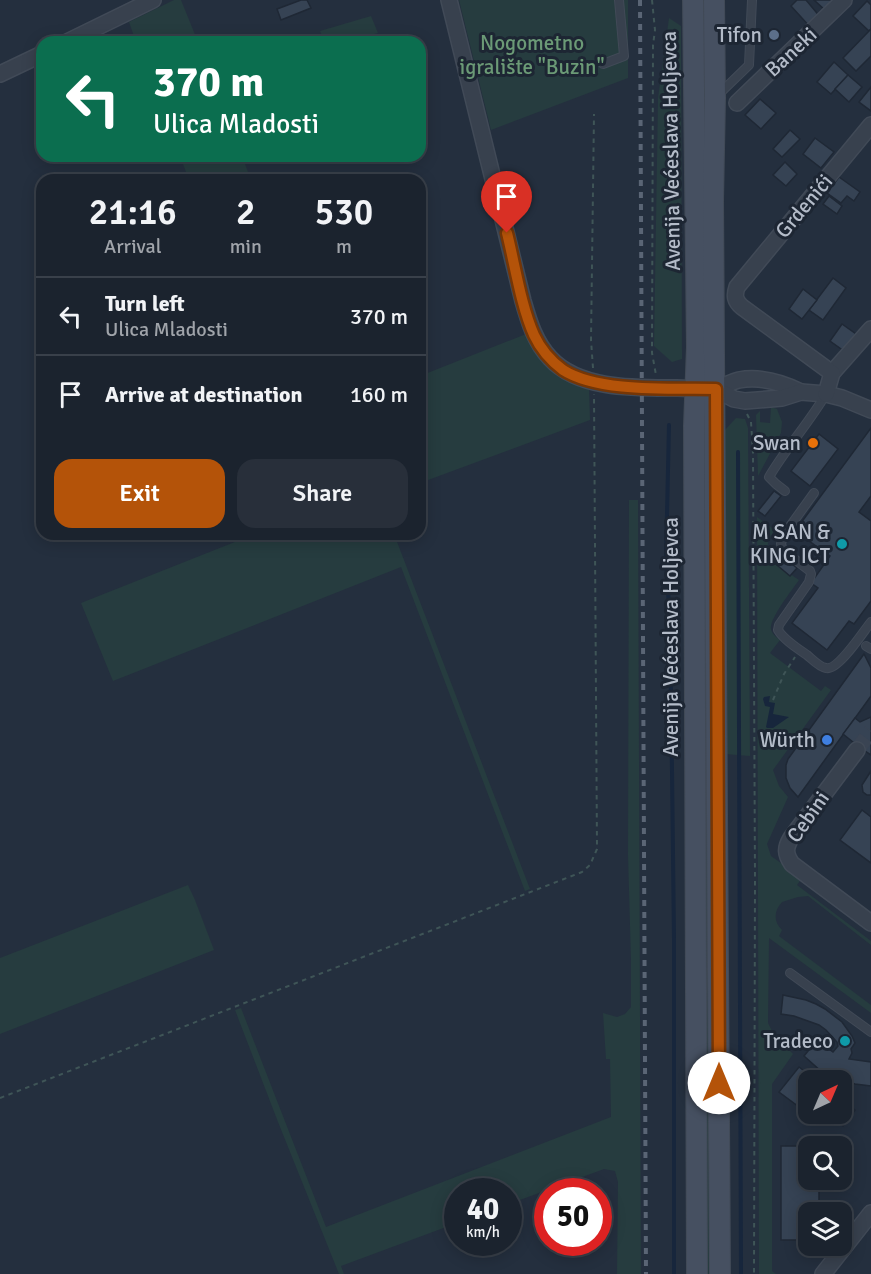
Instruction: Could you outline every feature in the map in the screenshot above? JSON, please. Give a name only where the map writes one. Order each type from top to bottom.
[{"type":"main road","name":"Avenija Većeslava Holjevca","points":[[693,0],[697,347],[694,559],[697,1274]]},
{"type":"main road","name":"Avenija Većeslava Holjevca","points":[[714,0],[713,200],[720,1274]]},
{"type":"street","points":[[79,36],[153,0]]},
{"type":"street","points":[[449,0],[530,325],[540,345],[555,363],[569,373],[612,385],[716,389],[734,399],[745,401],[782,398],[801,392]]},
{"type":"street","name":"Baneki","points":[[737,103],[844,0]]},
{"type":"street","points":[[0,74],[36,57]]},
{"type":"street","name":"Grdenići","points":[[832,374],[737,303],[735,297],[737,287],[871,125]]},
{"type":"street","points":[[826,394],[832,374],[871,329]]},
{"type":"street","points":[[716,389],[746,379],[769,380],[801,392],[842,398],[871,410]]},
{"type":"street","name":"Cebini","points":[[857,750],[791,838],[786,846],[786,852],[792,864],[871,923]]},
{"type":"street","points":[[823,1274],[871,1213]]},
{"type":"lane","points":[[603,64],[624,56],[619,0]]},
{"type":"lane","points":[[715,98],[750,65],[752,0]]},
{"type":"lane","points":[[784,491],[770,477],[777,463],[815,413],[826,394]]},
{"type":"lane","points":[[814,493],[783,536],[781,544],[783,550],[812,574],[778,630],[799,649],[829,669],[834,668],[843,659],[871,622]]},
{"type":"lane","points":[[790,973],[871,1032]]},
{"type":"path","points":[[652,0],[655,30],[652,353],[658,388]]},
{"type":"path","points":[[0,1098],[582,872],[590,865],[597,849],[594,381],[591,340],[594,114]]},
{"type":"path","points":[[746,409],[751,422],[753,465],[754,1274]]},
{"type":"path","points":[[773,700],[784,674],[799,649]]},
{"type":"green space","points":[[174,0],[181,0],[196,36],[134,36],[129,22]]},
{"type":"green space","name":"Nogometno igralište \"Buzin\"","points":[[459,0],[628,0],[628,78],[491,130]]},
{"type":"green space","points":[[371,16],[378,33],[367,36],[322,36],[320,31]]},
{"type":"green space","points":[[669,18],[681,26],[682,359],[672,362],[654,346],[658,98]]},
{"type":"green space","points":[[182,162],[244,162],[249,174],[187,174]]},
{"type":"green space","points":[[526,334],[538,355],[554,373],[572,383],[589,387],[590,420],[426,481],[426,374]]},
{"type":"green space","points":[[771,407],[777,409],[782,422],[781,433],[758,476],[756,415],[760,411],[760,422],[770,423]]},
{"type":"green space","points":[[736,418],[745,419],[748,428],[750,756],[725,754],[725,430]]},
{"type":"green space","points":[[703,483],[708,529],[712,1274],[705,1274]]},
{"type":"green space","points":[[629,500],[638,500],[641,1274],[617,1274],[618,1182],[615,1171],[604,1169],[580,1178],[534,1178],[534,1195],[522,1199],[522,1178],[453,1178],[611,1117],[610,1059],[606,1059],[603,1013],[617,1017],[625,1014],[631,1007],[628,855]]},
{"type":"green space","points":[[757,517],[775,530],[768,546],[773,559],[799,580],[771,624],[774,635],[780,640],[770,653],[821,691],[825,686],[831,690],[773,770],[779,786],[788,797],[767,844],[771,856],[802,878],[797,885],[871,941],[871,945],[808,896],[782,902],[776,912],[777,923],[782,930],[779,936],[871,1005],[871,1013],[769,938],[768,1023],[774,1035],[793,1054],[772,1084],[772,1271],[776,1274],[759,1274]]},
{"type":"green space","points":[[240,540],[396,540],[530,889],[525,891],[401,567],[113,681],[81,603]]},
{"type":"green space","points":[[188,885],[214,950],[0,1034],[0,958]]},
{"type":"green space","points":[[241,1008],[326,1227],[444,1181],[444,1228],[341,1266],[344,1274],[339,1274],[235,1010]]},
{"type":"water","points":[[770,696],[769,702],[775,703],[773,714],[789,717],[773,728],[767,728],[770,707],[765,706],[763,699]]},
{"type":"building","points":[[307,0],[311,8],[281,20],[277,9]]},
{"type":"building","points":[[797,0],[806,0],[821,18],[811,28],[791,6]]},
{"type":"building","points":[[814,0],[835,0],[825,10]]},
{"type":"building","points":[[867,1],[871,5],[871,29],[869,31],[853,16]]},
{"type":"building","points":[[871,29],[871,56],[856,71],[843,58]]},
{"type":"building","points":[[834,62],[848,75],[831,94],[817,82]]},
{"type":"building","points":[[848,75],[862,87],[849,102],[835,89]]},
{"type":"building","points":[[871,87],[871,111],[859,102]]},
{"type":"building","points":[[760,99],[776,113],[761,129],[745,115]]},
{"type":"building","points":[[790,130],[800,139],[782,157],[773,149]]},
{"type":"building","points":[[815,138],[834,152],[821,168],[803,154]]},
{"type":"building","points":[[785,162],[797,174],[786,186],[773,175]]},
{"type":"building","points":[[839,177],[860,192],[854,201],[847,196],[841,203],[827,193]]},
{"type":"building","points":[[829,196],[842,206],[837,214],[823,204]]},
{"type":"building","points":[[833,278],[846,288],[823,320],[809,310]]},
{"type":"building","points":[[803,289],[817,300],[802,319],[789,309]]},
{"type":"building","points":[[842,324],[856,334],[844,351],[830,341]]},
{"type":"building","name":"M SAN & KING ICT","points":[[871,428],[871,496],[859,512],[871,521],[871,601],[854,624],[849,621],[827,650],[792,623],[818,588],[811,583],[830,556],[795,531]]},
{"type":"building","points":[[819,434],[838,449],[810,486],[791,471]]},
{"type":"building","points":[[774,491],[781,496],[765,516],[758,511]]},
{"type":"building","points":[[778,553],[797,568],[790,576],[772,561]]},
{"type":"building","points":[[864,654],[871,668],[871,696],[798,797],[790,788],[786,778],[788,759]]},
{"type":"building","points":[[871,717],[871,755],[853,747],[853,742],[843,734],[855,718],[860,722]]},
{"type":"building","points":[[871,771],[871,795],[867,795],[863,792],[862,785]]},
{"type":"building","points":[[862,810],[871,817],[871,863],[840,840]]},
{"type":"building","name":"Tradeco","points":[[783,995],[816,1004],[842,1022],[855,1043],[849,1059],[871,1062],[871,1086],[852,1083],[852,1070],[820,1070],[804,1056],[817,1040],[833,1052],[838,1046],[837,1042],[819,1025],[781,1014]]},
{"type":"building","points":[[799,1067],[803,1070],[798,1070],[798,1106],[779,1092]]},
{"type":"building","points":[[781,1146],[798,1146],[798,1190],[819,1190],[819,1202],[798,1202],[798,1240],[781,1240]]},
{"type":"waterway","points":[[669,425],[666,560],[670,621],[674,938],[674,1274]]},
{"type":"waterway","points":[[738,452],[741,1274]]},
{"type":"tunnel","points":[[857,750],[871,731]]},
{"type":"railway","points":[[640,0],[646,1274]]},
{"type":"place","name":"Tifon","points":[[774,35]]},
{"type":"place","name":"Swan","points":[[813,443]]},
{"type":"place","name":"M SAN & KING ICT","points":[[842,544]]},
{"type":"place","name":"Würth","points":[[827,740]]},
{"type":"place","name":"Tradeco","points":[[845,1041]]},
{"type":"route","points":[[507,233],[534,336],[548,357],[562,369],[577,376],[612,385],[641,388],[716,389],[719,1083]]}]
